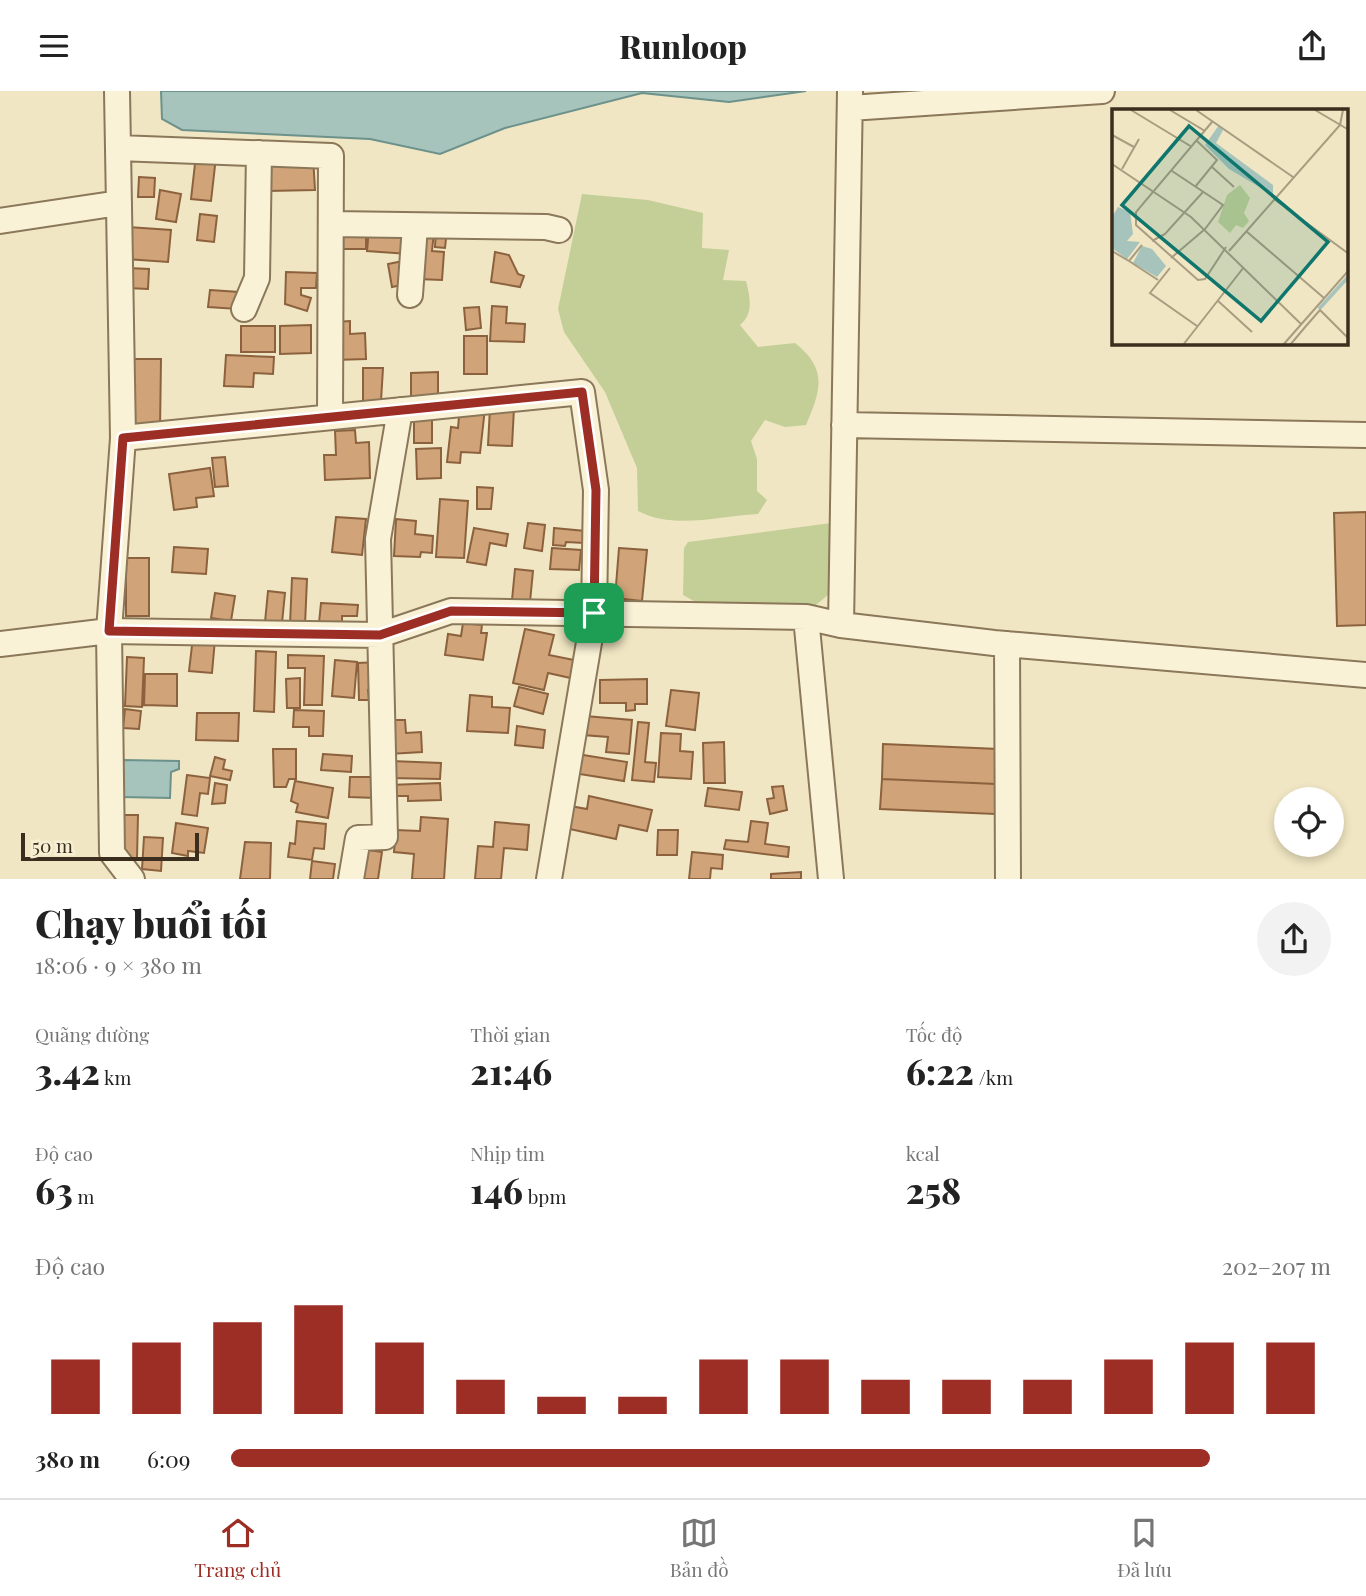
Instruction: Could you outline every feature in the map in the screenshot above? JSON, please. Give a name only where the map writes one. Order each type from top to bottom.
[{"type":"street","points":[[117,91],[123,438],[109,631],[112,853],[132,879]]},
{"type":"street","points":[[841,625],[850,99],[1102,91]]},
{"type":"street","points":[[118,148],[331,156],[330,417]]},
{"type":"street","points":[[244,309],[257,278],[259,153]]},
{"type":"street","points":[[0,221],[119,203]]},
{"type":"street","points":[[332,224],[546,227],[559,230]]},
{"type":"street","points":[[410,295],[415,226]]},
{"type":"street","points":[[123,438],[582,392],[596,490],[594,613],[549,879]]},
{"type":"street","points":[[351,879],[358,838],[385,837],[377,539],[400,410]]},
{"type":"street","points":[[844,425],[1366,435]]},
{"type":"street","points":[[0,644],[109,631],[380,635],[451,611],[806,617],[841,625],[1007,644],[1366,675]]},
{"type":"street","points":[[806,617],[831,879]]},
{"type":"street","points":[[1007,644],[1009,879]]},
{"type":"green space","points":[[582,194],[648,200],[703,213],[702,248],[729,250],[723,280],[746,281],[750,299],[749,310],[740,325],[758,347],[795,343],[813,362],[817,371],[818,391],[806,425],[785,427],[765,420],[751,441],[757,459],[757,491],[767,500],[758,514],[682,521],[652,517],[638,511],[637,468],[605,392],[564,332],[558,309]]},
{"type":"green space","points":[[831,523],[835,589],[816,605],[699,604],[683,595],[684,548],[688,542]]},
{"type":"water","points":[[161,91],[806,91],[729,102],[642,93],[505,128],[440,154],[370,139],[182,130],[162,119]]},
{"type":"water","points":[[123,760],[179,761],[179,769],[171,772],[170,798],[122,797]]},
{"type":"building","points":[[196,155],[216,157],[211,201],[191,199]]},
{"type":"building","points":[[313,156],[315,190],[268,191],[267,158]]},
{"type":"building","points":[[139,177],[155,178],[154,197],[138,197]]},
{"type":"building","points":[[160,190],[181,194],[176,222],[156,219]]},
{"type":"building","points":[[200,214],[217,216],[214,242],[197,240]]},
{"type":"building","points":[[128,227],[171,230],[168,262],[126,259]]},
{"type":"building","points":[[338,229],[366,229],[366,249],[337,249]]},
{"type":"building","points":[[369,229],[410,233],[408,254],[367,251]]},
{"type":"building","points":[[436,229],[447,230],[445,248],[435,247]]},
{"type":"building","points":[[417,230],[434,232],[432,251],[444,252],[442,280],[417,279]]},
{"type":"building","points":[[495,252],[509,255],[518,274],[524,276],[520,287],[491,282]]},
{"type":"building","points":[[403,261],[407,284],[392,287],[388,264]]},
{"type":"building","points":[[128,268],[149,269],[148,289],[127,288]]},
{"type":"building","points":[[286,272],[317,273],[316,288],[301,288],[301,295],[311,298],[307,311],[285,304]]},
{"type":"building","points":[[210,290],[239,292],[238,309],[208,307]]},
{"type":"building","points":[[492,306],[507,307],[506,323],[525,324],[524,342],[490,341]]},
{"type":"building","points":[[479,307],[481,328],[466,330],[464,308]]},
{"type":"building","points":[[350,321],[350,334],[365,333],[366,359],[335,360],[334,322]]},
{"type":"building","points":[[311,325],[311,353],[280,354],[280,326]]},
{"type":"building","points":[[241,326],[275,326],[275,352],[241,352]]},
{"type":"building","points":[[464,336],[487,336],[487,374],[464,374]]},
{"type":"building","points":[[226,355],[274,357],[273,374],[254,373],[253,387],[224,386]]},
{"type":"building","points":[[130,359],[161,359],[160,429],[129,429]]},
{"type":"building","points":[[363,368],[383,368],[381,401],[363,401]]},
{"type":"building","points":[[438,372],[438,398],[411,399],[411,373]]},
{"type":"building","points":[[460,405],[485,408],[480,453],[461,452],[460,463],[447,462],[451,427],[458,428]]},
{"type":"building","points":[[490,408],[514,408],[512,446],[488,445]]},
{"type":"building","points":[[432,414],[432,443],[414,443],[414,415]]},
{"type":"building","points":[[355,430],[356,443],[369,442],[370,478],[325,480],[324,455],[336,455],[335,431]]},
{"type":"building","points":[[441,448],[441,478],[417,479],[416,449]]},
{"type":"building","points":[[225,457],[228,486],[215,487],[212,458]]},
{"type":"building","points":[[210,468],[214,496],[196,498],[197,507],[174,510],[169,474]]},
{"type":"building","points":[[477,487],[493,488],[491,509],[477,509]]},
{"type":"building","points":[[440,499],[468,501],[464,558],[436,557]]},
{"type":"building","points":[[1366,512],[1366,625],[1337,626],[1334,513]]},
{"type":"building","points":[[336,517],[366,519],[362,555],[332,552]]},
{"type":"building","points":[[396,519],[416,521],[415,534],[433,536],[432,553],[421,552],[420,557],[394,556]]},
{"type":"building","points":[[528,523],[545,525],[542,551],[524,548]]},
{"type":"building","points":[[474,528],[508,534],[506,546],[490,543],[486,565],[467,562]]},
{"type":"building","points":[[554,528],[585,531],[584,543],[566,542],[565,546],[553,545]]},
{"type":"building","points":[[174,547],[208,549],[206,574],[172,572]]},
{"type":"building","points":[[552,548],[581,550],[579,570],[550,569]]},
{"type":"building","points":[[619,548],[647,550],[642,601],[615,598]]},
{"type":"building","points":[[126,558],[149,558],[149,616],[126,616]]},
{"type":"building","points":[[515,569],[533,571],[530,602],[512,600]]},
{"type":"building","points":[[292,578],[307,579],[305,625],[290,625]]},
{"type":"building","points":[[268,591],[285,593],[282,623],[265,622]]},
{"type":"building","points":[[215,593],[235,596],[231,621],[211,618]]},
{"type":"building","points":[[321,603],[358,605],[357,616],[342,616],[342,625],[319,623]]},
{"type":"building","points":[[463,623],[482,625],[481,633],[487,633],[483,660],[445,655],[448,634],[461,636]]},
{"type":"building","points":[[525,629],[554,635],[549,655],[579,661],[575,679],[548,673],[544,690],[513,683]]},
{"type":"building","points":[[193,637],[215,639],[212,673],[189,671]]},
{"type":"building","points":[[256,651],[276,652],[274,712],[254,711]]},
{"type":"building","points":[[288,655],[324,656],[322,705],[304,705],[305,668],[288,668]]},
{"type":"building","points":[[127,657],[144,658],[142,707],[125,706]]},
{"type":"building","points":[[335,660],[357,662],[354,698],[332,696]]},
{"type":"building","points":[[379,662],[380,690],[368,690],[369,700],[359,700],[358,663]]},
{"type":"building","points":[[145,674],[177,674],[177,706],[144,705]]},
{"type":"building","points":[[300,678],[300,708],[287,708],[286,679]]},
{"type":"building","points":[[647,679],[647,704],[635,704],[635,710],[626,711],[626,703],[600,703],[600,680]]},
{"type":"building","points":[[519,687],[548,694],[543,714],[514,706]]},
{"type":"building","points":[[671,690],[699,693],[695,730],[666,726]]},
{"type":"building","points":[[470,695],[492,697],[492,707],[510,708],[508,733],[467,731]]},
{"type":"building","points":[[125,709],[141,711],[139,729],[123,728]]},
{"type":"building","points":[[294,710],[324,711],[323,736],[309,736],[309,727],[293,727]]},
{"type":"building","points":[[197,713],[239,713],[238,741],[196,740]]},
{"type":"building","points":[[585,716],[632,720],[629,754],[606,752],[608,737],[583,735]]},
{"type":"building","points":[[388,720],[405,720],[406,733],[421,732],[422,752],[389,754]]},
{"type":"building","points":[[638,722],[649,723],[645,762],[656,763],[654,782],[632,780]]},
{"type":"building","points":[[517,726],[545,730],[543,748],[515,745]]},
{"type":"building","points":[[661,733],[681,734],[680,751],[693,752],[691,779],[658,777]]},
{"type":"building","points":[[724,742],[725,783],[704,783],[703,743]]},
{"type":"building","points":[[883,744],[998,749],[996,784],[882,779]]},
{"type":"building","points":[[273,749],[296,749],[296,779],[289,779],[286,787],[274,787]]},
{"type":"building","points":[[323,754],[352,756],[351,772],[321,770]]},
{"type":"building","points":[[577,754],[627,762],[624,781],[573,773]]},
{"type":"building","points":[[215,757],[225,760],[223,769],[232,771],[230,780],[210,776]]},
{"type":"building","points":[[391,761],[441,763],[440,779],[390,778]]},
{"type":"building","points":[[187,775],[210,778],[208,794],[200,793],[197,816],[182,814]]},
{"type":"building","points":[[350,777],[377,777],[376,798],[349,797]]},
{"type":"building","points":[[882,779],[996,784],[995,814],[880,809]]},
{"type":"building","points":[[295,781],[333,788],[328,818],[296,812],[298,804],[291,801]]},
{"type":"building","points":[[215,783],[227,785],[225,803],[212,804]]},
{"type":"building","points":[[440,783],[441,800],[408,801],[408,796],[390,796],[390,785]]},
{"type":"building","points":[[783,786],[787,810],[770,814],[767,799],[774,798],[772,787]]},
{"type":"building","points":[[708,788],[742,792],[739,810],[705,806]]},
{"type":"building","points":[[589,796],[652,810],[647,831],[619,825],[616,839],[565,828],[570,806],[587,809]]},
{"type":"building","points":[[120,815],[138,815],[137,858],[119,858]]},
{"type":"building","points":[[421,817],[448,819],[444,879],[412,879],[414,854],[394,852],[396,830],[420,831]]},
{"type":"building","points":[[297,821],[326,824],[324,849],[314,848],[312,860],[288,857],[290,843],[295,844]]},
{"type":"building","points":[[751,821],[768,823],[765,844],[789,847],[788,857],[724,849],[726,840],[748,842]]},
{"type":"building","points":[[495,822],[529,825],[527,850],[504,848],[501,879],[475,879],[478,846],[493,847]]},
{"type":"building","points":[[176,823],[208,828],[204,853],[188,851],[188,856],[172,853]]},
{"type":"building","points":[[658,830],[678,830],[677,855],[657,855]]},
{"type":"building","points":[[144,837],[163,838],[161,871],[142,869]]},
{"type":"building","points":[[245,842],[271,843],[270,879],[240,879]]},
{"type":"building","points":[[361,849],[382,852],[378,879],[356,879]]},
{"type":"building","points":[[692,852],[723,855],[722,869],[711,868],[710,879],[689,879]]},
{"type":"building","points":[[312,861],[335,864],[333,879],[310,879]]},
{"type":"building","points":[[801,872],[801,879],[771,879],[771,874]]},
{"type":"route","points":[[582,392],[596,490],[594,613],[451,611],[380,635],[109,631],[123,438],[582,392]]}]
